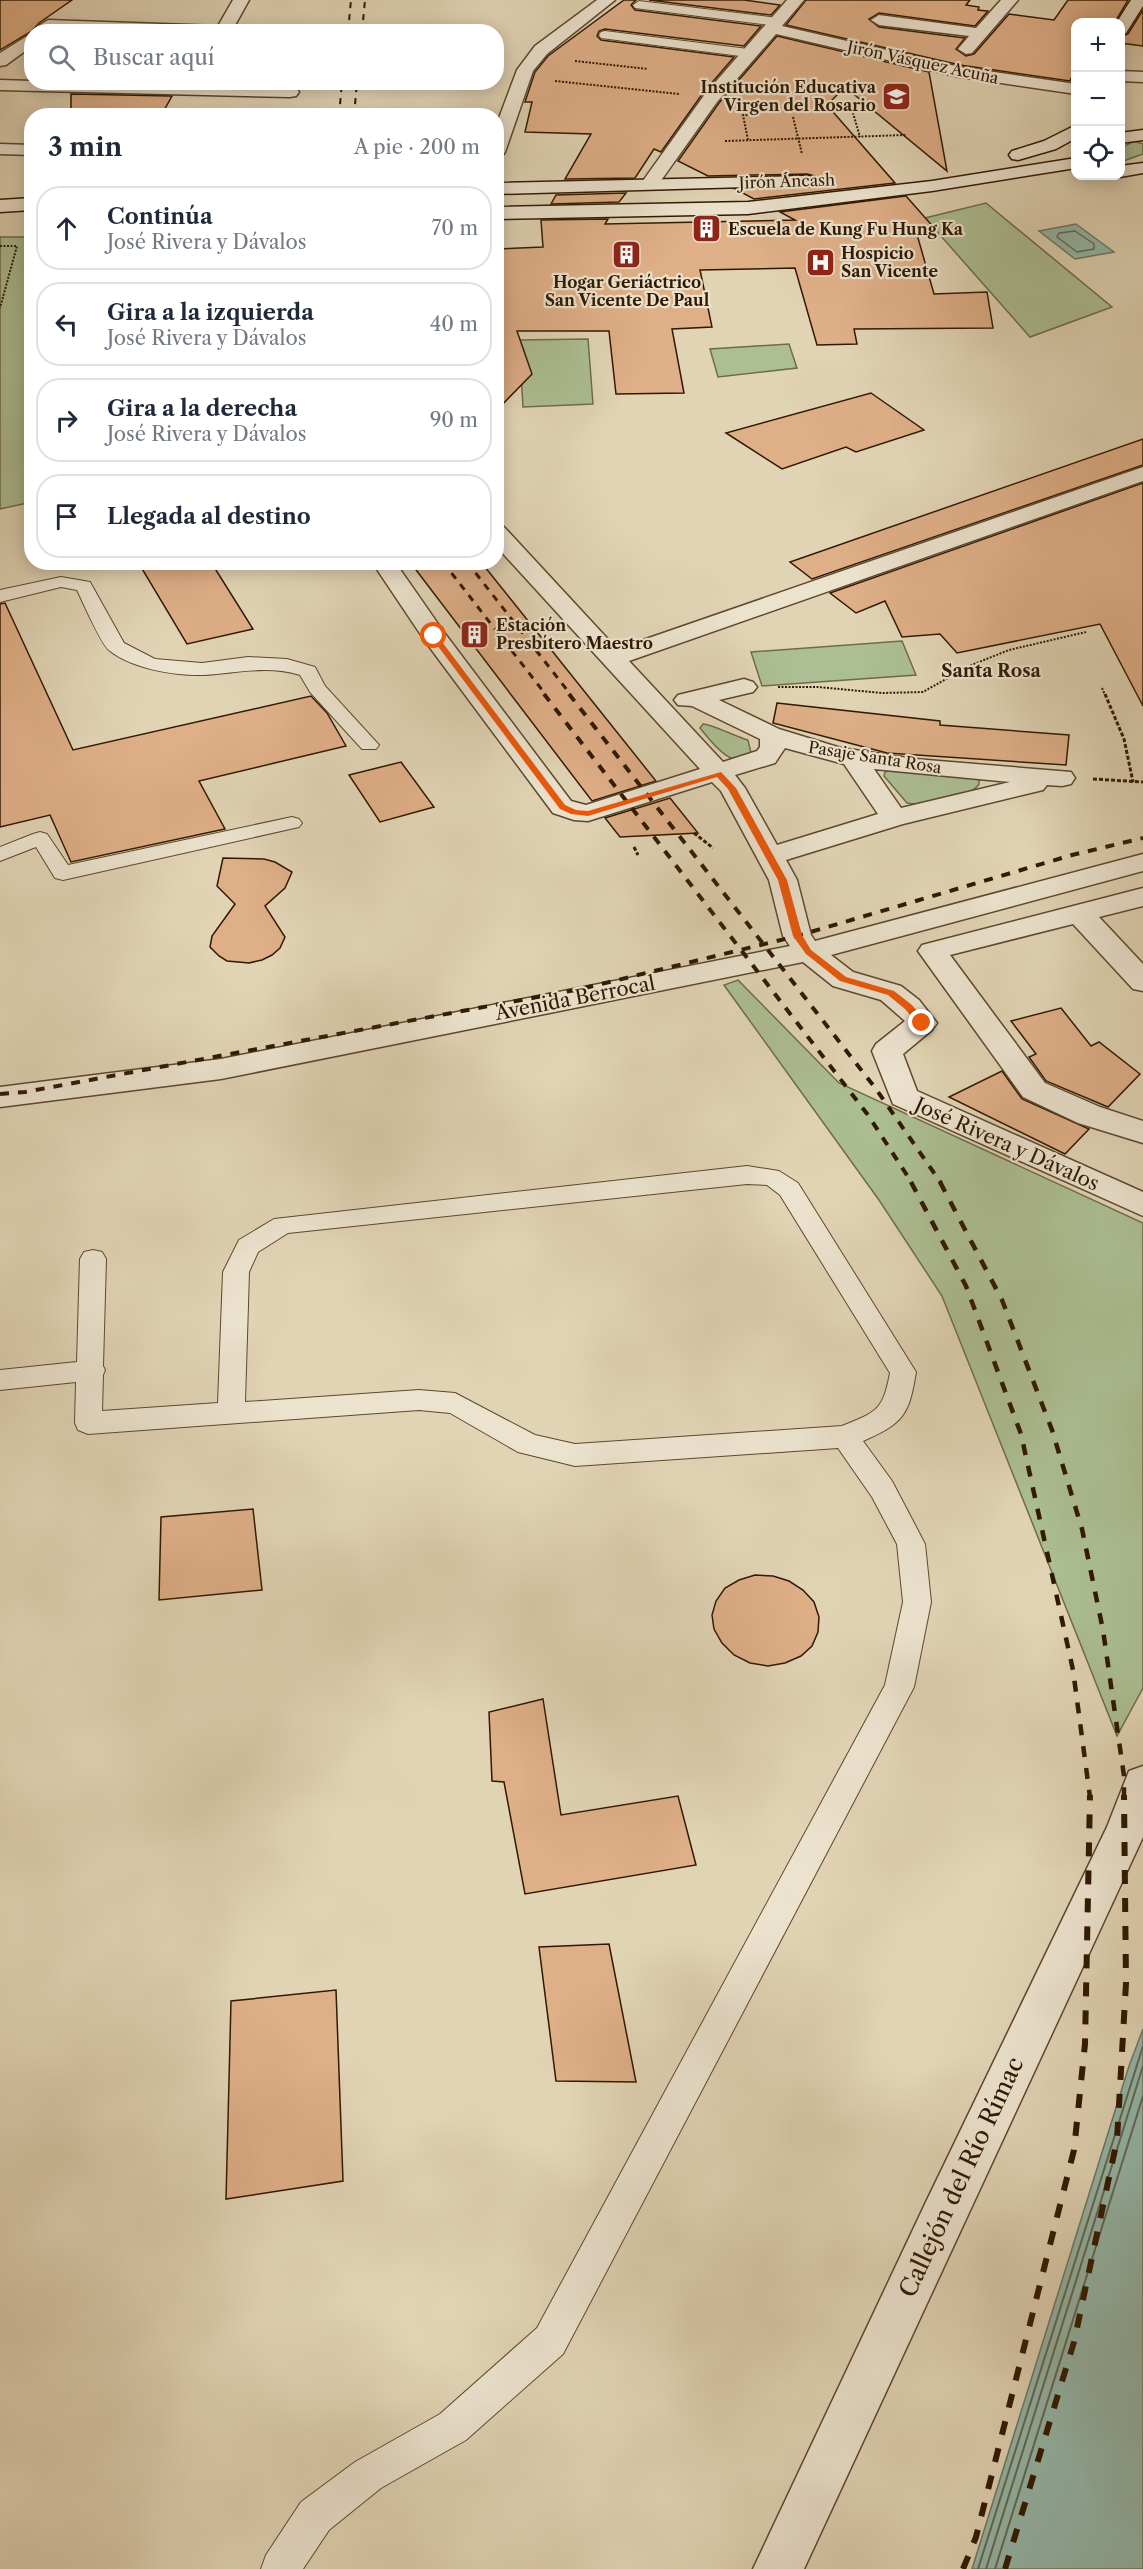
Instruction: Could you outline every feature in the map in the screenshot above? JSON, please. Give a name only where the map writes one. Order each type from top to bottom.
[{"type":"street","points":[[227,24],[241,0]]},
{"type":"street","points":[[504,129],[525,69],[541,51],[607,0]]},
{"type":"street","points":[[649,185],[711,98],[796,0]]},
{"type":"street","points":[[945,69],[1010,0]]},
{"type":"street","points":[[1125,22],[1138,0]]},
{"type":"street","points":[[50,24],[66,13]]},
{"type":"street","points":[[879,20],[981,33]]},
{"type":"street","name":"Jirón Vásquez Acuña","points":[[775,25],[945,69],[1071,88]]},
{"type":"street","points":[[0,61],[24,44]]},
{"type":"street","points":[[1125,76],[1143,77]]},
{"type":"street","points":[[0,86],[24,86]]},
{"type":"street","points":[[182,107],[192,90]]},
{"type":"street","points":[[258,90],[290,92]]},
{"type":"street","points":[[1018,155],[1056,142],[1071,133]]},
{"type":"street","points":[[1125,137],[1143,135]]},
{"type":"street","name":"Jirón Áncash","points":[[504,189],[809,181],[917,172],[1071,147]]},
{"type":"street","points":[[0,149],[24,150]]},
{"type":"street","points":[[1125,171],[1143,168]]},
{"type":"street","name":"Jirón Áncash","points":[[504,213],[892,207],[947,201],[1071,172]]},
{"type":"street","points":[[0,206],[24,204]]},
{"type":"street","points":[[0,222],[24,222]]},
{"type":"street","points":[[612,659],[1143,474]]},
{"type":"street","name":"José Rivera y Dávalos","points":[[504,541],[732,788],[783,880],[798,936],[808,952],[843,979],[891,993],[909,1007],[922,1023],[887,1051],[904,1097],[1143,1205]]},
{"type":"street","points":[[389,570],[434,636],[562,807],[574,812],[588,813],[766,758],[773,747],[772,735]]},
{"type":"street","points":[[651,702],[697,699],[744,687]]},
{"type":"street","name":"Pasaje Santa Rosa","points":[[697,699],[772,735],[826,752],[915,766],[1062,778]]},
{"type":"street","points":[[852,756],[894,818]]},
{"type":"street","points":[[770,856],[894,818],[1062,778]]},
{"type":"street","name":"Avenida Berrocal","points":[[0,1097],[221,1069],[808,952],[1143,862]]},
{"type":"street","points":[[1143,897],[932,951],[1034,1090],[1089,1115],[1143,1132]]},
{"type":"street","points":[[1079,913],[1143,982]]},
{"type":"street","name":"Callejón del Río Rímac","points":[[778,2569],[1126,1830],[1143,1784]]},
{"type":"lane","points":[[639,5],[775,25]]},
{"type":"lane","points":[[605,35],[748,53]]},
{"type":"lane","points":[[0,596],[61,582],[84,586],[116,647],[151,663],[202,669],[248,663],[286,665],[308,671],[317,688],[369,745]]},
{"type":"lane","points":[[0,855],[40,838],[63,873],[292,823]]},
{"type":"lane","points":[[93,1259],[92,1370],[88,1423],[419,1400],[455,1404],[528,1444],[575,1455],[845,1437],[878,1423],[898,1403],[903,1372],[789,1189],[780,1180],[766,1175],[747,1174],[283,1225],[248,1245],[236,1272],[231,1412]]},
{"type":"lane","points":[[0,1380],[92,1370]]},
{"type":"lane","points":[[280,2569],[315,2516],[368,2475],[453,2427],[550,2341],[899,1688],[917,1602],[911,1544],[882,1489],[845,1437]]},
{"type":"path","points":[[571,61],[649,69]]},
{"type":"path","points":[[548,80],[711,98]]},
{"type":"path","points":[[748,140],[743,115],[753,116],[761,100]]},
{"type":"path","points":[[851,106],[860,137]]},
{"type":"path","points":[[793,117],[809,181]]},
{"type":"path","points":[[726,141],[906,135]]},
{"type":"path","points":[[0,246],[17,246],[0,308]]},
{"type":"path","points":[[744,687],[818,687],[882,693],[923,692],[969,666],[1009,650],[1086,632]]},
{"type":"path","points":[[1102,688],[1124,739],[1133,782]]},
{"type":"path","points":[[1062,778],[1143,782]]},
{"type":"path","points":[[694,833],[713,848]]},
{"type":"path","points":[[634,847],[638,855]]},
{"type":"shaded area","points":[[1134,141],[1143,144],[1143,154],[1125,161],[1125,146]]},
{"type":"shaded area","points":[[986,203],[1112,307],[1030,337],[925,218]]},
{"type":"shaded area","points":[[0,237],[24,237],[24,504],[0,509]]},
{"type":"shaded area","points":[[588,339],[593,404],[523,407],[519,340]]},
{"type":"shaded area","points":[[789,344],[797,368],[718,377],[710,349]]},
{"type":"shaded area","points":[[902,641],[916,675],[762,686],[751,652]]},
{"type":"shaded area","points":[[703,724],[748,740],[751,753],[737,760],[723,753],[700,728]]},
{"type":"shaded area","points":[[892,769],[974,777],[979,780],[979,784],[966,794],[956,797],[934,802],[907,803],[884,776],[885,772]]},
{"type":"shaded area","points":[[738,980],[839,1083],[1143,1223],[1143,1688],[1117,1736],[942,1296],[879,1200],[724,985]]},
{"type":"water","points":[[1076,224],[1114,252],[1075,259],[1039,231]]},
{"type":"water","points":[[1143,2029],[1143,2569],[972,2569],[1129,2066]]},
{"type":"building","points":[[0,0],[72,0],[38,24],[24,24],[24,36],[0,50]]},
{"type":"building","points":[[624,0],[636,0],[631,5],[635,10],[761,26],[744,46],[605,29],[599,31],[597,36],[601,40],[734,57],[703,93],[661,152],[654,149],[635,178],[565,179],[591,134],[525,132],[532,102],[525,102],[535,72],[548,56]]},
{"type":"building","points":[[649,0],[744,0],[780,5],[771,15]]},
{"type":"building","points":[[806,0],[970,0],[966,5],[988,11],[975,26],[879,13],[869,19],[879,27],[965,38],[956,49],[966,56],[974,54],[1009,14],[1054,20],[1068,0],[1128,0],[1117,18],[1071,18],[1070,81],[960,65],[786,25]]},
{"type":"building","points":[[1143,10],[1143,46],[1125,44],[1125,35]]},
{"type":"building","points":[[777,36],[929,72],[947,171],[845,87],[827,105],[895,183],[754,199],[735,189],[813,187],[818,181],[815,176],[807,174],[708,176],[678,161],[719,103]]},
{"type":"building","points":[[71,94],[172,96],[165,108],[71,108]]},
{"type":"building","points":[[626,193],[619,202],[551,204],[556,195]]},
{"type":"building","points":[[906,196],[936,230],[916,231],[934,294],[987,292],[993,328],[854,329],[857,344],[817,345],[795,268],[700,270],[712,327],[672,329],[684,393],[616,394],[609,331],[517,331],[532,374],[504,403],[504,249],[543,247],[541,220],[608,219],[605,224],[795,220],[780,212]]},
{"type":"building","points":[[871,393],[924,430],[856,452],[846,447],[782,469],[726,433]]},
{"type":"building","points":[[1143,439],[1143,465],[812,579],[790,562]]},
{"type":"building","points":[[1143,483],[1143,706],[1100,624],[957,653],[940,634],[902,637],[885,601],[856,613],[830,593]]},
{"type":"building","points":[[143,570],[216,570],[253,629],[187,644]]},
{"type":"building","points":[[416,570],[487,570],[656,781],[592,801]]},
{"type":"building","points":[[5,603],[73,750],[311,696],[327,713],[346,746],[199,781],[225,829],[71,862],[50,815],[0,827],[0,604]]},
{"type":"building","points":[[777,703],[940,721],[940,725],[1069,735],[1066,765],[887,753],[773,723]]},
{"type":"building","points":[[401,762],[434,807],[380,822],[349,775]]},
{"type":"building","points":[[670,798],[698,833],[620,837],[605,818]]},
{"type":"building","points":[[223,858],[264,859],[275,862],[292,872],[285,888],[265,906],[285,937],[280,948],[262,960],[249,963],[227,961],[210,947],[212,936],[235,904],[217,886]]},
{"type":"building","points":[[1061,1008],[1091,1046],[1099,1042],[1140,1074],[1108,1107],[1046,1081],[1029,1057],[1036,1054],[1011,1021]]},
{"type":"building","points":[[1002,1071],[1022,1099],[1089,1129],[1065,1154],[949,1097]]},
{"type":"building","points":[[253,1509],[262,1590],[159,1600],[161,1517]]},
{"type":"building","points":[[755,1575],[773,1576],[789,1581],[803,1590],[814,1602],[819,1617],[818,1632],[812,1646],[801,1656],[785,1663],[768,1666],[750,1663],[734,1655],[722,1643],[714,1629],[712,1615],[716,1601],[725,1588]]},
{"type":"building","points":[[543,1699],[561,1815],[678,1796],[696,1865],[525,1894],[504,1782],[492,1781],[489,1712]]},
{"type":"building","points":[[609,1944],[636,2082],[556,2081],[539,1947]]},
{"type":"building","points":[[336,1990],[343,2181],[226,2199],[231,2001]]},
{"type":"railway","points":[[349,24],[351,0]]},
{"type":"railway","points":[[363,24],[365,0]]},
{"type":"railway","points":[[340,108],[341,90]]},
{"type":"railway","points":[[355,108],[356,90]]},
{"type":"railway","points":[[449,570],[546,695]]},
{"type":"railway","points":[[473,570],[571,695]]},
{"type":"railway","points":[[544,694],[741,950]]},
{"type":"railway","points":[[569,694],[763,944]]},
{"type":"railway","points":[[763,944],[1072,855],[1143,838]]},
{"type":"railway","points":[[741,950],[763,944]]},
{"type":"railway","points":[[763,944],[876,1089],[941,1183]]},
{"type":"railway","points":[[0,1094],[25,1092],[581,989],[741,950]]},
{"type":"railway","points":[[741,950],[868,1115],[912,1183]]},
{"type":"railway","points":[[911,1182],[966,1286],[1021,1434],[1073,1670],[1090,1797]]},
{"type":"railway","points":[[940,1182],[1002,1300],[1052,1430],[1082,1529],[1103,1630],[1124,1776],[1124,1795]]},
{"type":"railway","points":[[1005,2569],[1074,2342],[1117,2140],[1126,1983],[1124,1795]]},
{"type":"railway","points":[[963,2569],[976,2537],[1074,2150],[1085,2044],[1090,1797]]},
{"type":"place","name":"Institución Educativa Virgen del Rosario","points":[[897,96]]},
{"type":"place","name":"Escuela de Kung Fu Hung Ka","points":[[707,229]]},
{"type":"place","name":"Hogar Geriáctrico San Vicente De Paul","points":[[627,254]]},
{"type":"place","name":"Hospicio San Vicente","points":[[820,262]]},
{"type":"place","name":"Estación Presbítero Maestro","points":[[475,634]]},
{"type":"district","name":"Santa Rosa","points":[[991,671]]},
{"type":"route","points":[[434,636],[523,758],[562,807],[574,812],[588,813],[719,774],[732,788],[783,880],[798,936],[808,952],[843,979],[891,993],[909,1007],[922,1023]]}]
